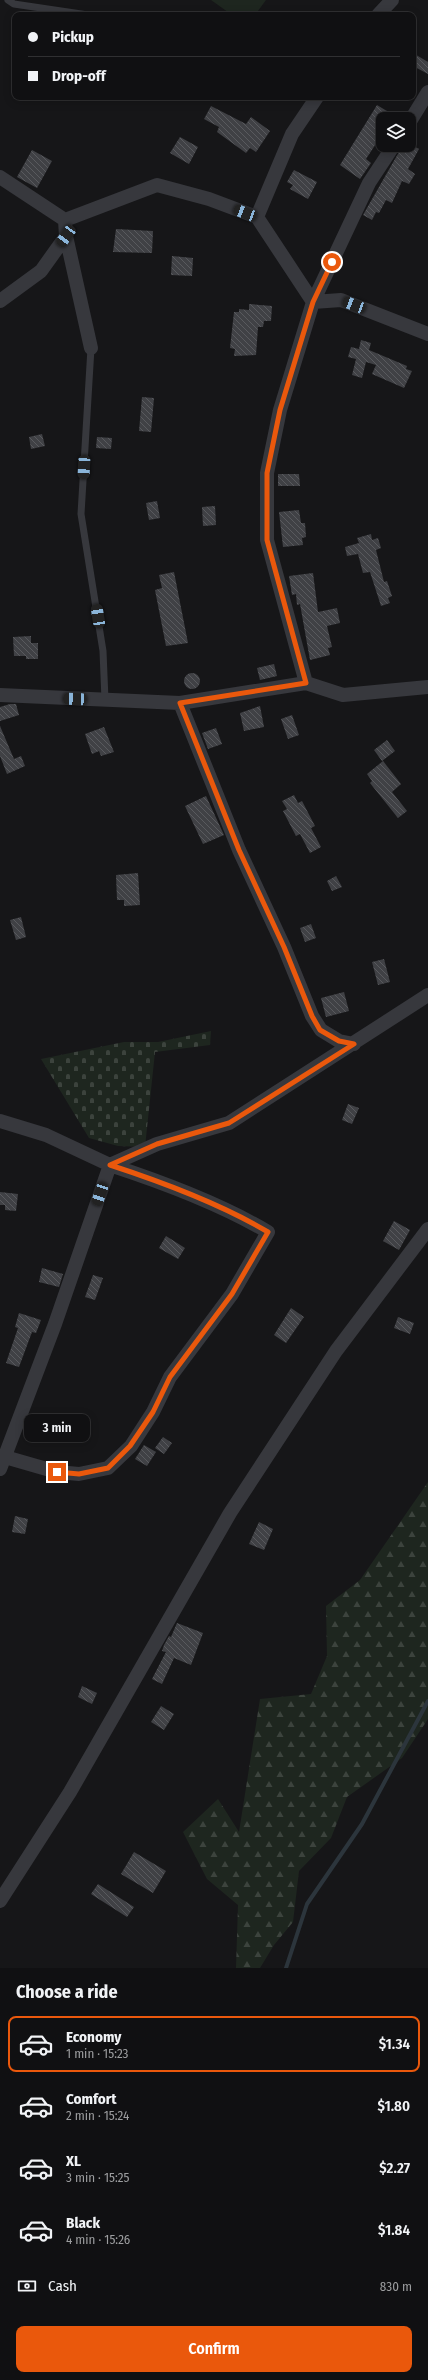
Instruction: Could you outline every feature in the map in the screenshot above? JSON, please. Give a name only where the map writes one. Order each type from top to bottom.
[{"type":"street","points":[[381,12],[392,0]]},
{"type":"street","points":[[416,112],[428,92]]},
{"type":"street","points":[[257,217],[292,134],[315,100]]},
{"type":"street","points":[[306,683],[267,540],[267,473],[280,410],[313,302],[369,183],[389,152]]},
{"type":"street","points":[[0,177],[65,220]]},
{"type":"street","points":[[65,220],[157,185],[209,199],[257,217],[313,302]]},
{"type":"street","points":[[65,220],[66,236],[91,348]]},
{"type":"street","points":[[0,301],[41,270],[66,236]]},
{"type":"street","points":[[313,302],[341,300],[428,334]]},
{"type":"street","points":[[0,695],[180,703],[306,683],[343,695],[428,687]]},
{"type":"street","points":[[180,703],[239,850],[284,947],[312,1016],[320,1030],[339,1041],[354,1044]]},
{"type":"street","points":[[0,1121],[46,1135],[110,1165],[154,1180],[248,1220],[268,1232],[232,1294],[170,1377],[153,1412],[130,1446],[108,1468],[79,1474],[3,1463],[55,1324],[110,1165],[157,1144],[229,1123],[428,995]]},
{"type":"street","points":[[0,1901],[70,1792],[230,1514],[336,1351],[428,1229]]},
{"type":"lane","points":[[8,0],[14,4],[68,12]]},
{"type":"lane","points":[[91,348],[81,514],[103,651],[105,700]]},
{"type":"green space","points":[[211,0],[266,0],[257,12],[228,12]]},
{"type":"green space","points":[[211,1031],[210,1045],[155,1052],[145,1147],[118,1146],[89,1138],[41,1059],[124,1042],[158,1042]]},
{"type":"green space","points":[[428,1482],[428,1719],[402,1758],[347,1797],[331,1838],[299,1871],[293,1922],[274,1945],[260,1968],[236,1968],[238,1905],[207,1879],[183,1832],[218,1799],[239,1832],[260,1699],[311,1694],[327,1656],[326,1606],[360,1580]]},
{"type":"building","points":[[416,55],[428,62],[428,74],[416,68]]},
{"type":"building","points":[[377,105],[388,112],[376,112],[376,144],[366,159],[371,163],[360,179],[340,165]]},
{"type":"building","points":[[211,106],[246,124],[251,117],[270,131],[256,152],[250,148],[246,153],[217,132],[219,127],[204,119]]},
{"type":"building","points":[[180,137],[198,147],[189,164],[170,153]]},
{"type":"building","points":[[416,147],[419,149],[408,169],[415,174],[409,184],[402,181],[392,203],[386,200],[379,213],[376,212],[372,220],[363,215],[399,152],[416,152]]},
{"type":"building","points":[[32,150],[52,161],[37,188],[17,177]]},
{"type":"building","points":[[294,170],[317,182],[308,199],[290,189],[293,185],[287,182]]},
{"type":"building","points":[[116,229],[153,231],[152,253],[113,252]]},
{"type":"building","points":[[172,256],[193,258],[192,276],[171,275]]},
{"type":"building","points":[[249,304],[272,306],[271,321],[264,321],[263,327],[258,327],[256,355],[234,356],[235,349],[230,348],[234,312],[239,312],[239,309],[249,310]]},
{"type":"building","points":[[361,340],[371,343],[369,350],[407,366],[406,369],[412,371],[404,388],[372,374],[376,365],[366,362],[362,378],[352,375],[356,359],[348,357],[351,347],[359,349]]},
{"type":"building","points":[[142,397],[154,398],[151,432],[139,431]]},
{"type":"building","points":[[42,434],[45,446],[31,449],[29,437]]},
{"type":"building","points":[[97,437],[112,438],[111,449],[96,448]]},
{"type":"building","points":[[278,474],[299,474],[300,486],[278,486]]},
{"type":"building","points":[[157,501],[160,518],[149,520],[146,503]]},
{"type":"building","points":[[215,506],[216,525],[203,526],[202,507]]},
{"type":"building","points":[[299,510],[301,523],[305,523],[306,537],[302,538],[303,545],[283,547],[279,512]]},
{"type":"building","points":[[371,534],[372,540],[378,538],[381,548],[376,550],[384,582],[387,581],[392,596],[388,598],[390,603],[381,606],[370,572],[363,573],[358,554],[347,556],[345,547],[359,543],[357,538]]},
{"type":"building","points":[[174,572],[188,643],[166,646],[155,590],[162,588],[159,575]]},
{"type":"building","points":[[313,573],[318,612],[337,608],[340,623],[327,626],[332,647],[328,648],[330,655],[310,660],[300,604],[297,605],[296,594],[292,595],[289,576]]},
{"type":"building","points":[[31,636],[31,643],[38,643],[38,659],[26,659],[26,656],[14,656],[13,637]]},
{"type":"building","points":[[274,664],[277,676],[260,680],[257,668]]},
{"type":"building","points":[[192,673],[199,678],[200,681],[195,688],[192,689],[185,684],[184,681],[189,674]]},
{"type":"building","points":[[16,704],[19,715],[0,721],[0,707]]},
{"type":"building","points":[[260,706],[264,727],[244,731],[240,713]]},
{"type":"building","points":[[292,715],[299,735],[288,739],[281,719]]},
{"type":"building","points":[[0,726],[14,759],[21,756],[25,766],[7,774],[0,756]]},
{"type":"building","points":[[104,727],[114,752],[101,756],[99,751],[92,754],[85,734]]},
{"type":"building","points":[[216,728],[222,744],[208,749],[202,733]]},
{"type":"building","points":[[387,740],[395,751],[382,761],[374,750]]},
{"type":"building","points":[[383,761],[401,784],[392,792],[407,811],[398,818],[370,783],[372,781],[367,774]]},
{"type":"building","points":[[294,795],[298,803],[302,801],[315,826],[311,828],[321,847],[310,853],[300,834],[296,836],[283,811],[287,809],[282,801]]},
{"type":"building","points":[[206,796],[224,835],[203,844],[185,806]]},
{"type":"building","points":[[138,873],[140,905],[124,906],[124,900],[117,900],[116,875]]},
{"type":"building","points":[[336,876],[342,887],[332,891],[327,881]]},
{"type":"building","points":[[21,917],[26,937],[16,940],[10,920]]},
{"type":"building","points":[[311,924],[316,938],[305,942],[300,928]]},
{"type":"building","points":[[384,959],[390,982],[378,985],[372,962]]},
{"type":"building","points":[[344,992],[349,1011],[326,1017],[321,998]]},
{"type":"building","points":[[348,1104],[359,1108],[352,1124],[342,1120]]},
{"type":"building","points":[[0,1192],[18,1194],[16,1211],[5,1210],[5,1205],[0,1205]]},
{"type":"building","points":[[394,1221],[410,1230],[399,1250],[383,1241]]},
{"type":"building","points":[[166,1236],[185,1248],[178,1259],[159,1248]]},
{"type":"building","points":[[42,1268],[63,1274],[59,1287],[39,1282]]},
{"type":"building","points":[[93,1275],[103,1278],[95,1300],[85,1297]]},
{"type":"building","points":[[291,1308],[304,1317],[286,1343],[274,1335]]},
{"type":"building","points":[[19,1313],[41,1320],[36,1333],[32,1332],[19,1367],[6,1363],[18,1328],[15,1327]]},
{"type":"building","points":[[398,1317],[414,1323],[410,1334],[394,1328]]},
{"type":"building","points":[[163,1437],[172,1443],[164,1454],[155,1448]]},
{"type":"building","points":[[144,1445],[156,1452],[147,1466],[135,1459]]},
{"type":"building","points":[[15,1516],[28,1519],[25,1534],[12,1532]]},
{"type":"building","points":[[259,1522],[273,1529],[264,1550],[249,1544]]},
{"type":"building","points":[[177,1623],[203,1633],[191,1665],[174,1658],[162,1684],[152,1679],[166,1652],[162,1651],[164,1645],[169,1636],[171,1637]]},
{"type":"building","points":[[82,1686],[97,1693],[92,1704],[78,1697]]},
{"type":"building","points":[[161,1706],[174,1714],[164,1730],[151,1722]]},
{"type":"building","points":[[134,1852],[166,1871],[153,1893],[121,1874]]},
{"type":"building","points":[[98,1884],[134,1907],[127,1917],[91,1894]]},
{"type":"waterway","points":[[286,1968],[307,1904],[362,1824],[428,1701]]},
{"type":"route","points":[[57,1472],[79,1474],[108,1468],[130,1446],[153,1412],[170,1377],[232,1294],[268,1232],[248,1220],[154,1180],[110,1165],[157,1144],[229,1123],[303,1074],[354,1044],[339,1041],[320,1030],[312,1016],[284,947],[239,850],[180,703],[306,683],[267,540],[267,473],[280,410],[313,302],[332,262]]}]
